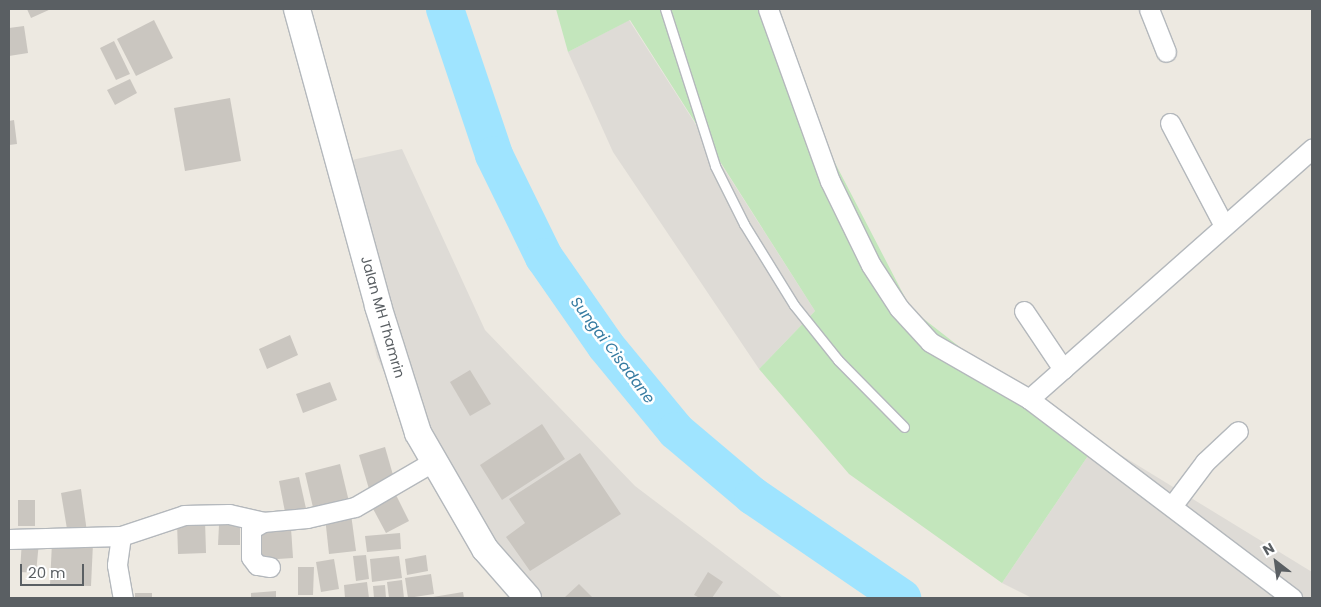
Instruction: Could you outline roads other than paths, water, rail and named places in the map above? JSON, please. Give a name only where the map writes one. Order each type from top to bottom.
[{"type":"street","name":"Jalan MH Thamrin","points":[[297,9],[378,306],[418,433],[430,463],[485,549],[523,596]]},
{"type":"street","points":[[768,9],[830,181],[870,265],[894,301],[930,342],[1029,400],[1292,598]]},
{"type":"street","points":[[1149,9],[1166,52]]},
{"type":"street","points":[[1170,124],[1224,226]]},
{"type":"street","points":[[1029,400],[1312,149]]},
{"type":"street","points":[[1024,311],[1063,369]]},
{"type":"street","points":[[1172,506],[1205,462],[1238,431]]},
{"type":"street","points":[[9,539],[121,536],[184,515],[229,514],[263,522],[307,518],[355,507],[404,481],[430,463]]},
{"type":"street","points":[[263,522],[251,529],[251,557],[257,565],[270,567]]},
{"type":"street","points":[[121,536],[117,566],[123,598]]},
{"type":"lane","points":[[665,9],[715,166],[744,224],[794,305],[838,360],[904,427]]},
{"type":"waterway","name":"Sungai Cisadane","points":[[445,9],[494,155],[544,257],[606,346],[676,431],[753,496],[902,598]]}]
